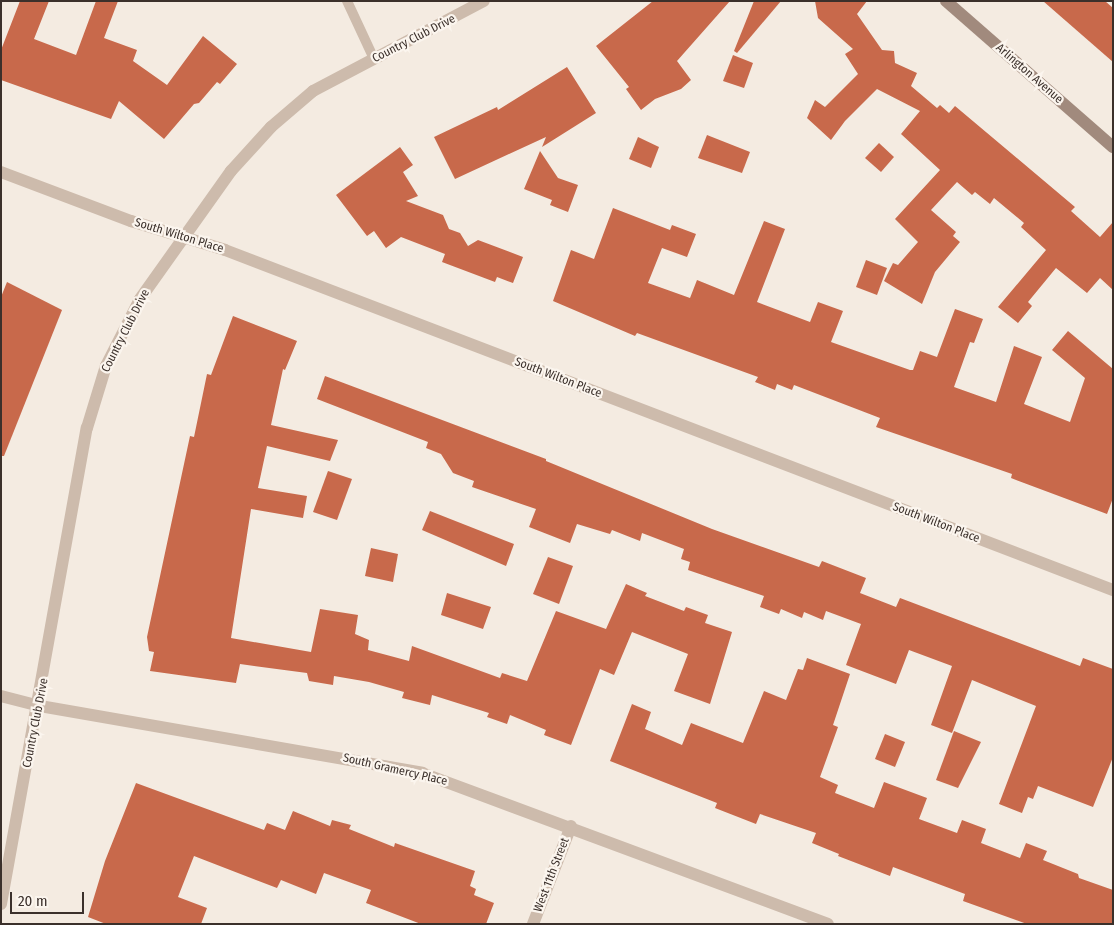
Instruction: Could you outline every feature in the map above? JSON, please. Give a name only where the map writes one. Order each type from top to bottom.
[{"type":"main road","name":"Arlington Avenue","points":[[946,1],[1113,147]]},
{"type":"street","name":"Country Club Drive","points":[[1,904],[40,706],[87,428],[106,366],[140,299],[182,237],[231,171],[271,127],[313,91],[484,1]]},
{"type":"street","name":"South Wilton Place","points":[[1,172],[182,237],[225,250],[1113,590]]},
{"type":"street","name":"South Gramercy Place","points":[[1,696],[40,706],[422,774],[571,826],[828,924]]},
{"type":"street","name":"West 11th Street","points":[[533,924],[571,826]]},
{"type":"lane","points":[[347,1],[374,59]]},
{"type":"building","points":[[20,1],[49,1],[34,39],[76,55],[96,1],[118,1],[104,38],[137,50],[133,61],[167,85],[203,36],[237,64],[220,84],[217,82],[199,103],[194,104],[164,139],[119,101],[111,119],[1,80],[1,50]]},
{"type":"building","points":[[653,1],[730,1],[677,61],[691,80],[681,89],[655,99],[641,110],[626,89],[629,87],[596,46]]},
{"type":"building","points":[[754,1],[781,1],[737,53],[734,51]]},
{"type":"building","points":[[815,1],[867,1],[857,14],[882,50],[894,51],[895,63],[917,73],[911,86],[937,108],[940,105],[949,113],[955,106],[1075,207],[1071,211],[1100,237],[1113,222],[1113,290],[1100,278],[1087,293],[1056,268],[1028,302],[1032,306],[1018,323],[998,307],[1046,250],[1021,227],[1024,223],[994,198],[990,204],[975,192],[972,195],[957,182],[931,210],[956,232],[953,236],[960,242],[935,272],[922,304],[884,281],[893,263],[898,265],[918,242],[895,219],[940,170],[901,134],[920,111],[877,89],[845,121],[831,140],[807,118],[815,100],[825,107],[858,74],[845,54],[853,49],[818,18]]},
{"type":"building","points":[[1043,1],[1105,1],[1113,8],[1113,62]]},
{"type":"building","points":[[733,55],[753,63],[744,88],[723,81]]},
{"type":"building","points":[[567,67],[596,113],[542,147],[546,137],[455,179],[434,137],[497,107],[498,110]]},
{"type":"building","points":[[707,135],[750,152],[742,173],[698,158]]},
{"type":"building","points":[[638,137],[659,147],[651,168],[629,159]]},
{"type":"building","points":[[879,143],[894,157],[881,172],[865,158]]},
{"type":"building","points":[[400,147],[413,165],[403,172],[418,196],[406,201],[443,215],[449,229],[460,233],[468,246],[478,240],[523,257],[513,283],[497,277],[495,282],[442,262],[445,254],[401,237],[386,248],[374,231],[367,236],[336,195]]},
{"type":"building","points":[[540,151],[558,178],[578,185],[568,212],[550,205],[552,200],[524,189]]},
{"type":"building","points":[[613,208],[670,230],[672,225],[696,234],[687,257],[662,248],[648,283],[690,298],[697,280],[734,295],[764,221],[785,229],[757,302],[810,322],[818,302],[843,311],[831,342],[910,370],[913,370],[920,351],[937,357],[955,309],[983,319],[974,343],[970,342],[954,387],[996,402],[1014,346],[1042,357],[1024,404],[1070,422],[1085,378],[1052,350],[1068,331],[1113,369],[1113,498],[1107,514],[1011,478],[1012,474],[876,427],[880,418],[794,385],[792,390],[777,384],[775,390],[755,382],[758,377],[637,333],[635,336],[553,301],[571,250],[594,259]]},
{"type":"building","points":[[866,260],[887,268],[877,295],[856,287]]},
{"type":"building","points":[[7,282],[62,310],[4,456],[1,456],[1,297]]},
{"type":"building","points":[[233,316],[297,341],[285,370],[283,369],[271,425],[338,440],[330,461],[267,446],[258,488],[307,496],[303,518],[251,509],[231,638],[311,652],[320,609],[358,615],[355,634],[369,640],[368,650],[409,661],[412,646],[500,678],[502,673],[527,681],[556,611],[606,629],[626,584],[647,593],[645,596],[684,611],[686,607],[708,615],[705,623],[732,632],[710,704],[674,691],[688,654],[632,632],[614,675],[600,669],[571,745],[544,735],[546,730],[510,715],[507,724],[487,717],[489,713],[432,695],[430,705],[402,698],[404,692],[369,682],[334,676],[333,685],[309,681],[307,673],[240,664],[236,683],[150,671],[154,652],[149,651],[147,637],[190,436],[194,437],[207,374],[211,375]]},
{"type":"building","points":[[325,376],[546,459],[546,461],[712,529],[819,567],[822,561],[866,578],[860,593],[896,607],[900,598],[1080,666],[1083,658],[1113,669],[1113,757],[1093,807],[1038,786],[1033,799],[1028,797],[1022,813],[999,804],[1036,706],[972,680],[952,733],[931,725],[952,666],[909,650],[896,684],[846,665],[861,624],[826,611],[823,620],[804,612],[802,618],[781,609],[779,614],[760,607],[764,596],[688,570],[690,562],[681,559],[684,549],[642,533],[640,541],[612,530],[610,534],[577,524],[570,543],[529,527],[536,509],[472,487],[474,481],[453,473],[441,454],[426,448],[428,442],[317,399]]},
{"type":"building","points":[[328,471],[352,479],[337,520],[313,512]]},
{"type":"building","points":[[430,511],[514,544],[506,566],[422,530]]},
{"type":"building","points":[[371,548],[398,554],[393,582],[365,576]]},
{"type":"building","points":[[548,557],[573,566],[559,604],[533,594]]},
{"type":"building","points":[[447,593],[491,607],[483,629],[441,615]]},
{"type":"building","points":[[807,658],[850,674],[833,725],[838,727],[820,777],[838,785],[835,793],[874,808],[884,782],[927,798],[919,819],[957,833],[962,820],[986,829],[981,843],[1020,858],[1026,843],[1047,851],[1043,860],[1078,874],[1079,878],[1113,890],[1113,924],[1027,924],[963,901],[965,894],[893,867],[890,876],[838,856],[839,854],[812,843],[816,833],[760,814],[756,824],[715,808],[717,803],[610,761],[632,704],[651,712],[645,729],[682,745],[691,723],[743,743],[764,691],[786,700],[798,669],[803,670]]},
{"type":"building","points":[[954,731],[981,742],[958,788],[936,780]]},
{"type":"building","points":[[885,734],[905,742],[895,767],[875,759]]},
{"type":"building","points":[[136,783],[264,830],[267,823],[285,830],[293,811],[330,826],[332,820],[351,825],[349,829],[394,847],[395,843],[475,871],[470,886],[476,889],[474,895],[494,903],[486,924],[421,924],[366,903],[371,890],[324,873],[316,894],[281,880],[277,888],[194,856],[178,897],[207,908],[201,924],[106,924],[88,917],[105,861]]}]
